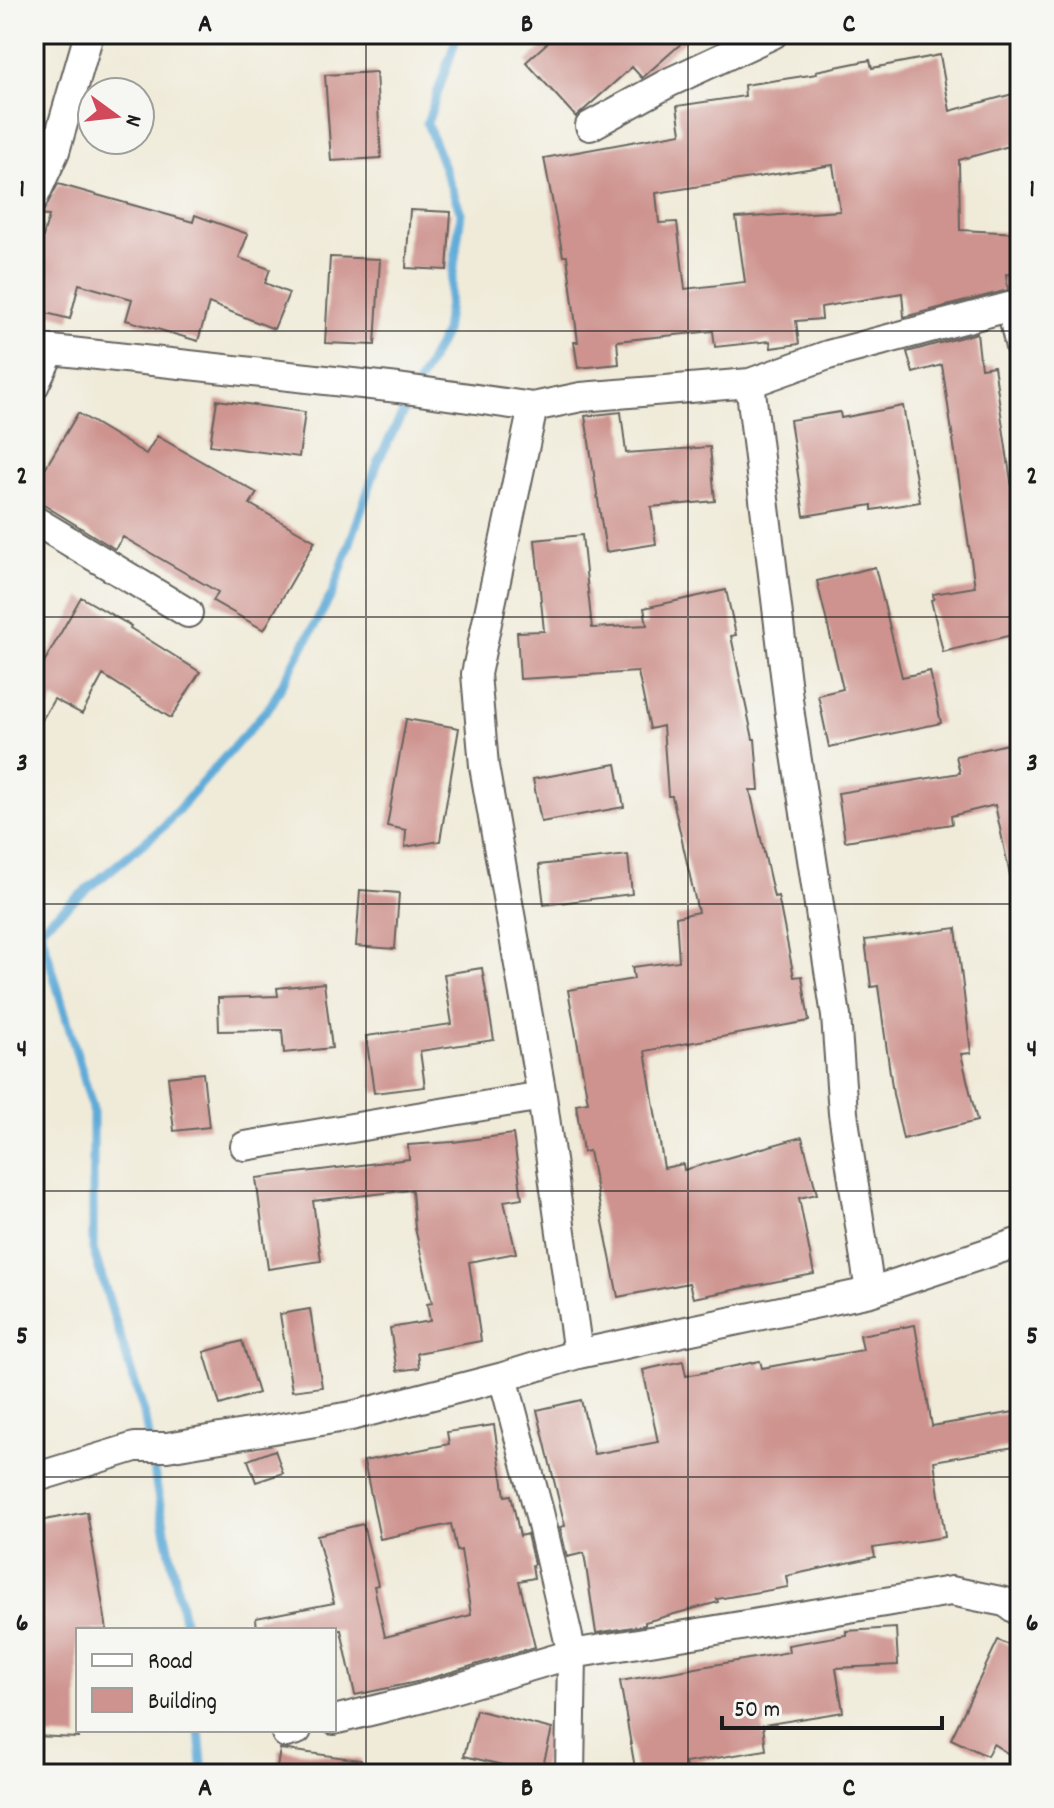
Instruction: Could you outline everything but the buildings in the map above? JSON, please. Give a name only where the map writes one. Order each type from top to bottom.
[{"type":"street","points":[[34,197],[44,148],[89,34]]},
{"type":"street","points":[[590,126],[670,82],[773,34]]},
{"type":"street","points":[[34,386],[42,350],[398,388],[533,407],[581,397],[750,383],[828,355],[1015,306],[1020,347]]},
{"type":"street","points":[[750,383],[790,715],[836,1016],[843,1113],[870,1292]]},
{"type":"street","points":[[533,407],[476,674],[484,766],[542,1096],[578,1354]]},
{"type":"street","points":[[34,520],[188,613]]},
{"type":"street","points":[[245,1146],[542,1096]]},
{"type":"street","points":[[34,1478],[135,1447],[167,1447],[351,1416],[503,1377],[578,1354],[870,1292],[1020,1242]]},
{"type":"street","points":[[503,1377],[572,1654],[570,1774]]},
{"type":"street","points":[[336,1720],[423,1698],[572,1654],[951,1591],[1005,1602],[1020,1612]]},
{"type":"waterway","points":[[34,933],[163,827],[271,705],[333,592],[379,459],[445,332],[461,213],[427,123],[458,34]]},
{"type":"waterway","points":[[40,928],[93,1109],[93,1249],[144,1413],[186,1628]]},
{"type":"waterway","points":[[199,1732],[203,1774]]}]
